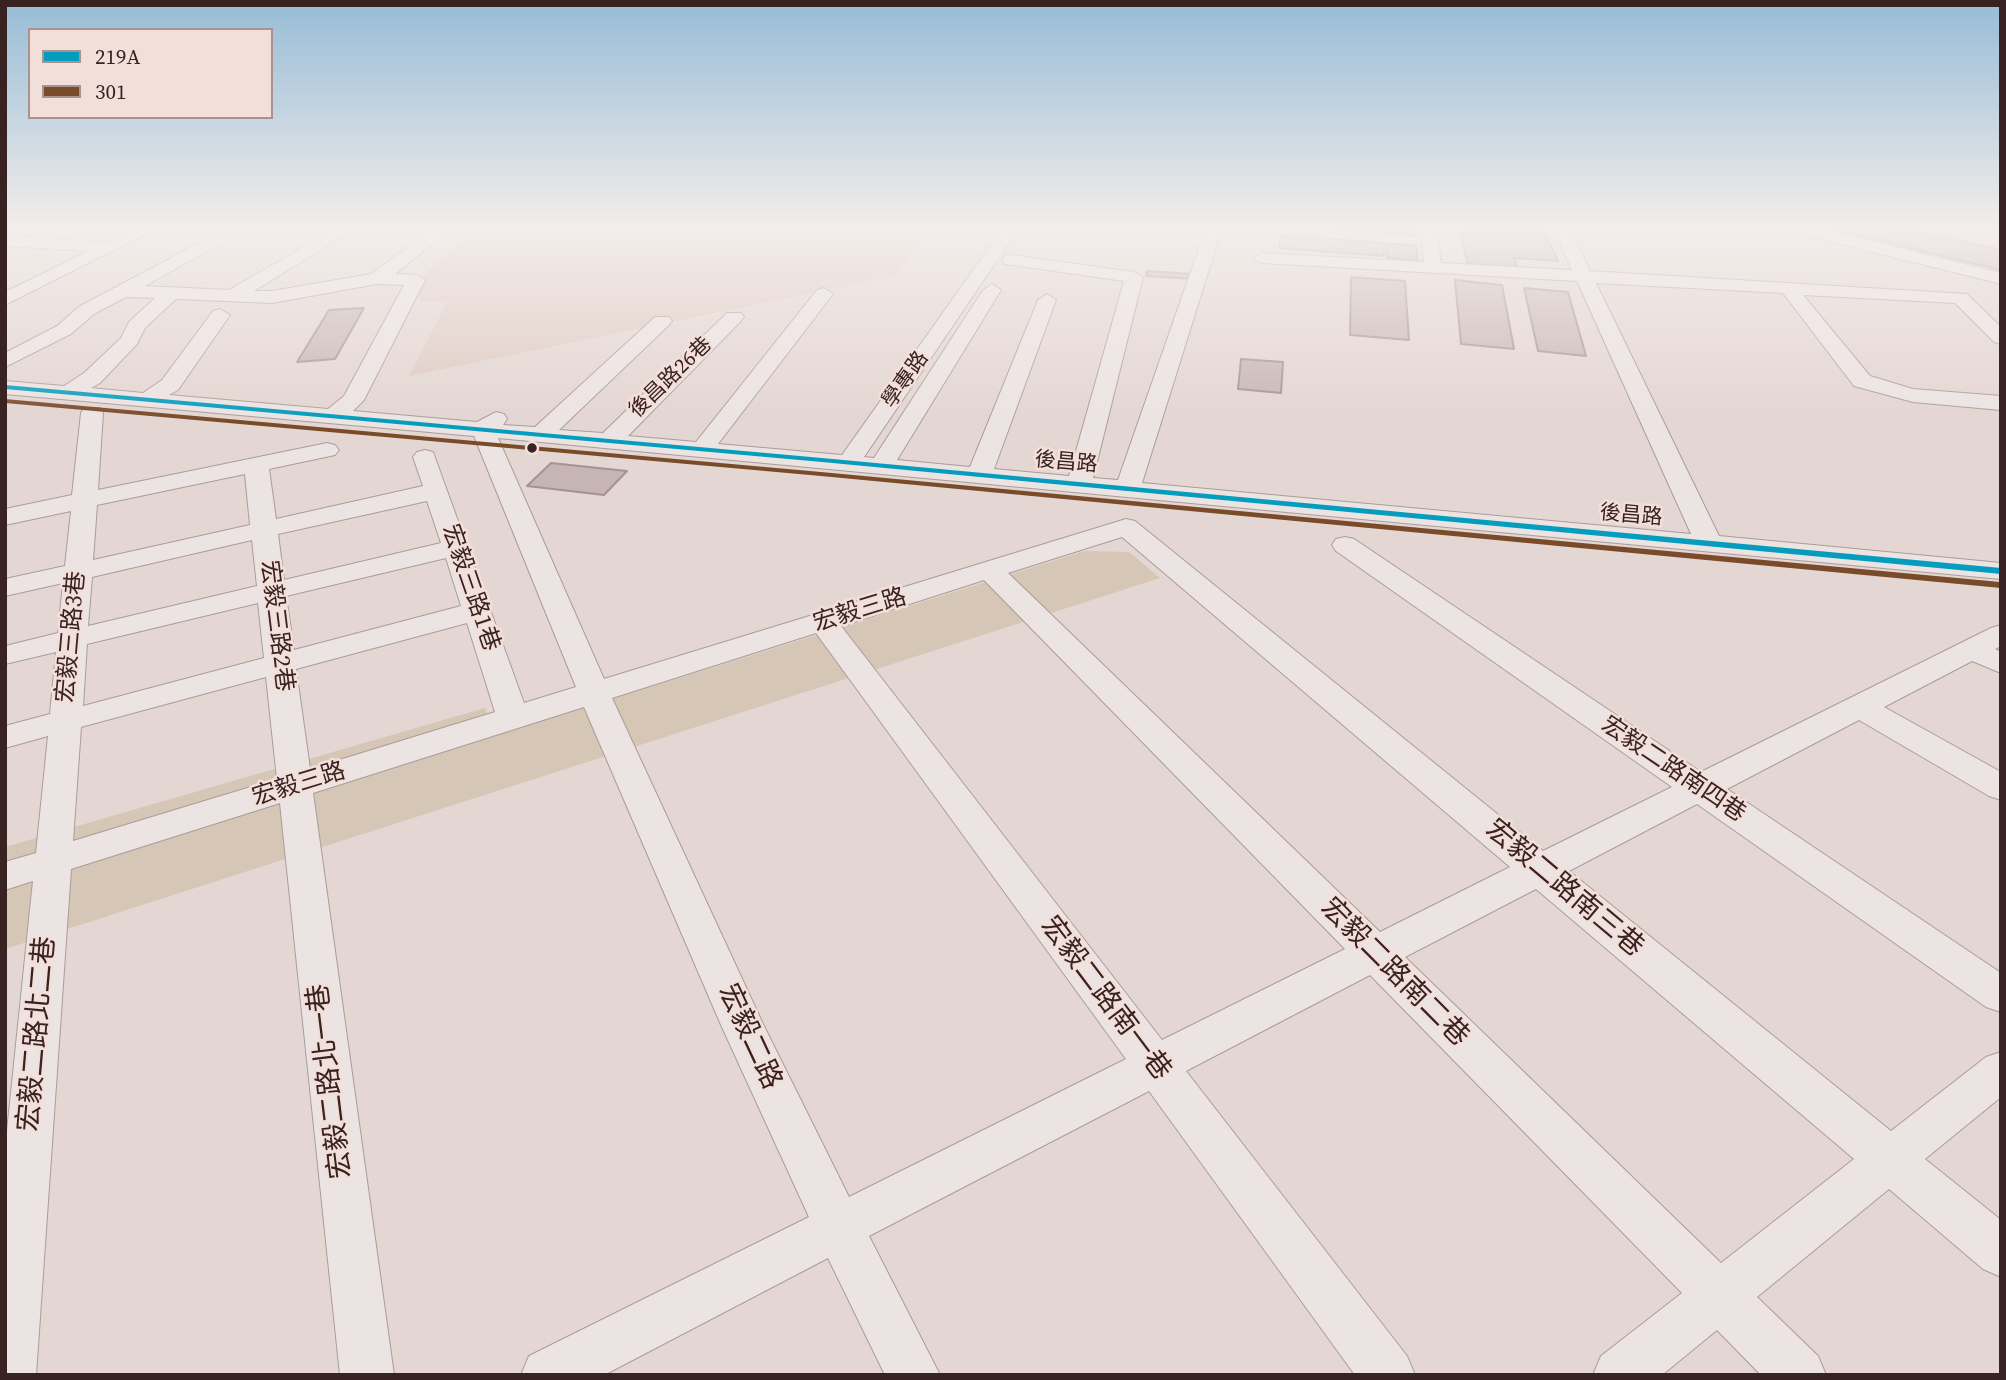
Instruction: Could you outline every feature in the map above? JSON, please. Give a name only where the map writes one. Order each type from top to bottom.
[{"type":"street","points":[[5,361],[65,330],[87,310],[119,292]]},
{"type":"street","points":[[144,292],[170,294],[225,306],[299,292]]},
{"type":"street","points":[[147,400],[170,384],[225,306],[246,292]]},
{"type":"street","points":[[333,416],[354,400],[410,292]]},
{"type":"street","name":"學專路","points":[[854,454],[966,292]]},
{"type":"street","name":"學專路","points":[[887,457],[991,292]]},
{"type":"street","points":[[1081,475],[1130,292]]},
{"type":"street","points":[[1130,479],[1192,292]]},
{"type":"street","points":[[1589,292],[1704,533]]},
{"type":"street","points":[[1792,292],[1862,381],[1879,389],[1909,396],[2001,403]]},
{"type":"street","points":[[1864,292],[1960,298]]},
{"type":"street","points":[[1955,292],[2001,338]]},
{"type":"street","points":[[67,393],[92,378],[130,340],[136,326],[170,294]]},
{"type":"street","points":[[708,440],[824,294]]},
{"type":"street","points":[[983,466],[1047,300]]},
{"type":"street","name":"後昌路26巷","points":[[617,432],[734,317]]},
{"type":"street","points":[[548,426],[662,321]]},
{"type":"street","name":"後昌路","points":[[5,371],[354,400],[493,421],[1704,533],[2001,551]]},
{"type":"street","name":"後昌路","points":[[8,402],[67,393],[333,416],[493,421]]},
{"type":"street","name":"宏毅三路3巷","points":[[53,861],[92,413]]},
{"type":"street","points":[[493,421],[593,695]]},
{"type":"street","points":[[5,517],[327,450]]},
{"type":"street","name":"宏毅三路1巷","points":[[425,457],[514,719]]},
{"type":"street","name":"宏毅三路2巷","points":[[256,465],[295,786]]},
{"type":"street","points":[[5,588],[436,491]]},
{"type":"street","name":"宏毅三路","points":[[5,876],[1126,527]]},
{"type":"street","name":"宏毅二路南三巷","points":[[1126,527],[2001,1252]]},
{"type":"street","name":"後昌路","points":[[1704,533],[2001,571]]},
{"type":"street","name":"宏毅二路南四巷","points":[[1345,545],[2001,995]]},
{"type":"street","points":[[5,654],[456,547]]},
{"type":"street","name":"宏毅二路南二巷","points":[[989,570],[1799,1375]]},
{"type":"street","points":[[5,737],[477,611]]},
{"type":"street","name":"宏毅二路南一巷","points":[[823,622],[1388,1375]]},
{"type":"street","points":[[548,1375],[1859,706],[1991,649]]},
{"type":"street","name":"宏毅二路","points":[[593,695],[837,1227],[913,1375]]},
{"type":"street","points":[[1859,706],[2001,788]]},
{"type":"street","name":"宏毅二路北一巷","points":[[295,786],[367,1375]]},
{"type":"street","name":"宏毅二路北二巷","points":[[9,1375],[53,861]]},
{"type":"street","points":[[1620,1375],[2001,1071]]},
{"type":"shaded area","points":[[420,292],[814,292],[409,376],[447,302],[418,301]]},
{"type":"shaded area","points":[[1085,551],[1129,552],[1160,578],[5,949],[5,847],[485,708],[497,735]]},
{"type":"building","points":[[1351,292],[1406,292],[1409,340],[1350,335]]},
{"type":"building","points":[[1456,292],[1503,292],[1514,349],[1461,344]]},
{"type":"building","points":[[1525,292],[1568,292],[1586,356],[1538,351]]},
{"type":"building","points":[[364,308],[335,359],[297,362],[329,310]]},
{"type":"building","points":[[1241,359],[1283,362],[1281,393],[1238,389]]},
{"type":"building","points":[[551,463],[627,471],[604,495],[527,486]]},
{"type":"transit line","name":"219A","points":[[5,387],[822,460],[2001,571]]},
{"type":"transit line","name":"301","points":[[5,401],[821,474],[2000,585]]}]
